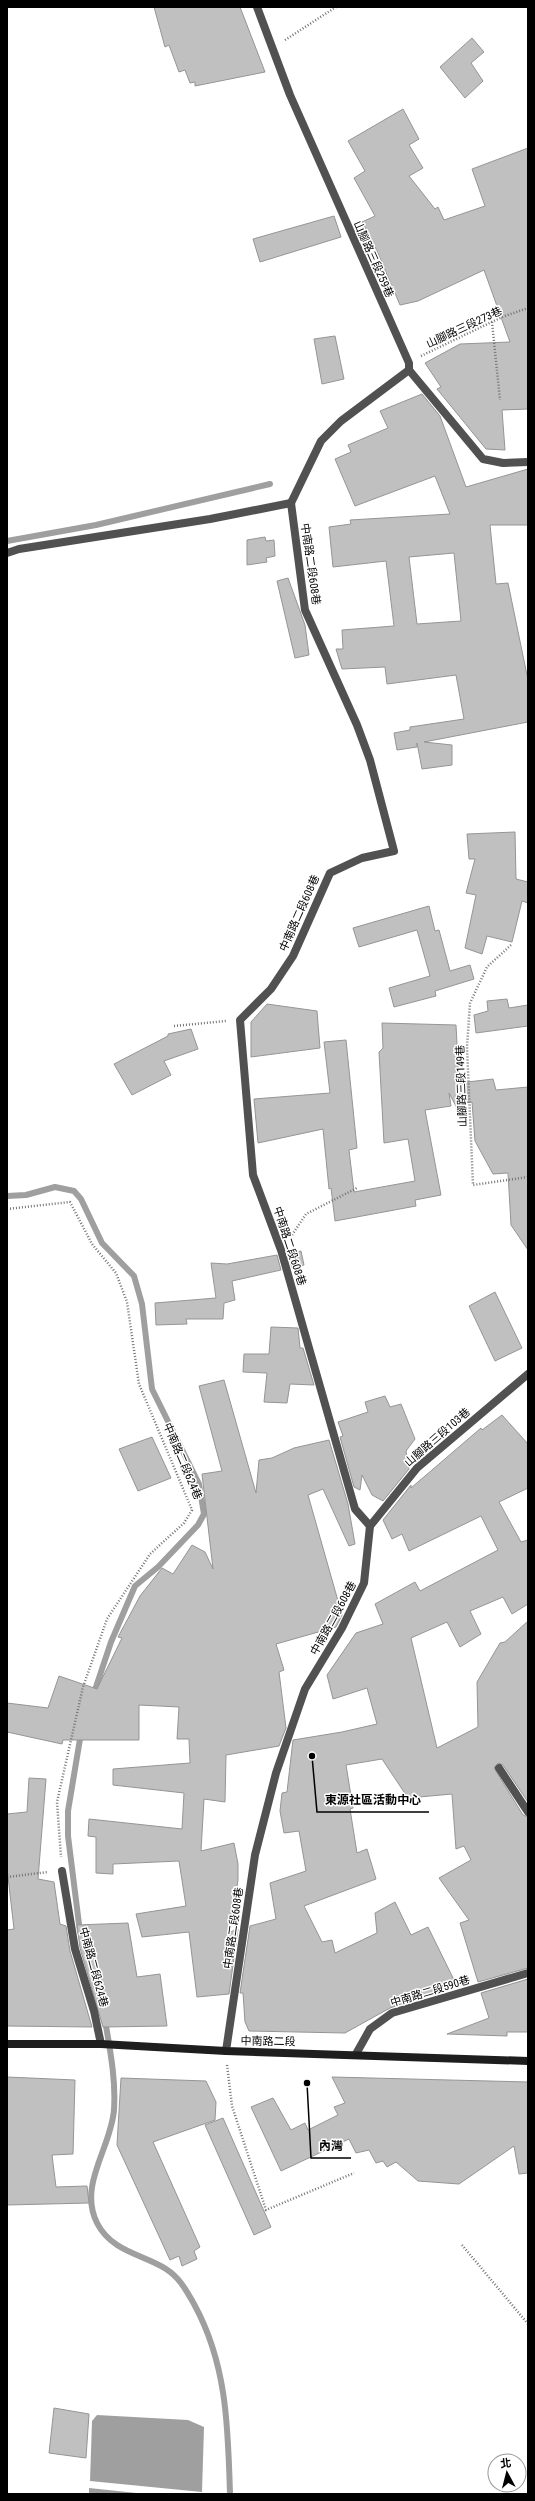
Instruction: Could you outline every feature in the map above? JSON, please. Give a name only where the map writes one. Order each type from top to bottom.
[{"type":"main road","name":"中南路二段","points":[[7,2044],[101,2044],[226,2051],[356,2054],[528,2061]]},
{"type":"lane","name":"山腳路三段259巷","points":[[257,7],[271,48],[409,366],[483,459],[503,462],[528,462]]},
{"type":"lane","points":[[7,553],[84,538],[210,519],[291,503],[321,441],[341,421],[409,366]]},
{"type":"lane","name":"中南路二段608巷","points":[[226,2051],[254,1855],[276,1773],[305,1689],[342,1628],[364,1583],[370,1526],[355,1509],[281,1250],[253,1175],[240,1020],[271,989],[293,956],[330,873],[362,858],[394,851],[370,760],[357,725],[305,610],[291,503]]},
{"type":"lane","name":"山腳路三段103巷","points":[[370,1526],[417,1468],[528,1374]]},
{"type":"lane","points":[[499,1768],[528,1812]]},
{"type":"lane","name":"中南路二段624巷","points":[[62,1871],[75,1949],[94,2011],[101,2044]]},
{"type":"lane","name":"中南路二段590巷","points":[[356,2054],[370,2029],[392,2013],[528,1973]]},
{"type":"path","points":[[271,48],[336,7]]},
{"type":"path","name":"山腳路三段273巷","points":[[409,366],[492,322],[528,308]]},
{"type":"path","points":[[492,322],[500,400]]},
{"type":"path","name":"山腳路三段149巷","points":[[512,945],[487,967],[470,1003],[467,1047],[473,1186],[528,1177]]},
{"type":"path","points":[[174,1026],[240,1020]]},
{"type":"path","points":[[281,1250],[306,1214],[357,1188]]},
{"type":"path","name":"中南路二段624巷","points":[[7,1209],[70,1202],[92,1244],[116,1273],[127,1302],[139,1384],[192,1510],[184,1523],[150,1554],[107,1619],[83,1687],[57,1802],[62,1871]]},
{"type":"path","points":[[7,1877],[62,1871]]},
{"type":"path","points":[[226,2051],[232,2106],[266,2210],[354,2173]]},
{"type":"path","points":[[462,2245],[528,2324]]},
{"type":"shaded area","points":[[97,2415],[188,2420],[204,2427],[202,2492],[90,2481],[92,2421]]},
{"type":"shaded area","points":[[89,2488],[146,2494],[89,2494]]},
{"type":"building","points":[[154,7],[240,7],[265,72],[195,86],[195,82],[190,83],[185,70],[179,72],[169,45],[165,47]]},
{"type":"building","points":[[472,38],[484,52],[471,63],[483,81],[465,98],[440,67]]},
{"type":"building","points":[[403,109],[419,139],[409,145],[423,168],[409,176],[435,209],[438,207],[444,220],[485,206],[472,169],[528,148],[528,409],[502,410],[505,450],[486,449],[437,389],[441,387],[425,363],[460,344],[510,342],[484,270],[418,301],[400,305],[377,251],[362,222],[375,216],[354,178],[365,171],[348,141]]},
{"type":"building","points":[[334,216],[341,237],[260,262],[253,239]]},
{"type":"building","points":[[335,336],[344,379],[322,384],[314,339]]},
{"type":"building","points":[[422,394],[440,416],[466,487],[528,469],[528,525],[490,525],[496,584],[508,583],[528,680],[528,722],[424,742],[452,745],[452,765],[422,769],[417,743],[417,747],[397,750],[394,733],[410,730],[410,727],[464,719],[456,675],[387,684],[385,667],[342,669],[336,649],[343,649],[342,630],[394,626],[386,561],[333,567],[329,527],[351,524],[350,520],[450,514],[435,476],[355,506],[335,459],[351,452],[348,445],[388,428],[380,411]],"holes":[[[454,553],[461,621],[417,624],[409,557]]]},
{"type":"building","points":[[265,537],[266,541],[274,540],[275,556],[266,558],[267,562],[247,565],[247,540]]},
{"type":"building","points":[[288,578],[305,625],[309,655],[295,658],[277,581]]},
{"type":"building","points":[[515,832],[516,879],[528,882],[528,903],[522,901],[512,942],[487,936],[482,954],[465,948],[476,895],[466,893],[475,859],[469,859],[467,834]]},
{"type":"building","points":[[429,906],[435,931],[439,930],[450,971],[470,965],[474,979],[435,991],[436,996],[394,1007],[389,988],[430,976],[417,930],[359,947],[353,928]]},
{"type":"building","points":[[507,999],[509,1008],[528,1005],[528,1026],[476,1033],[474,1015],[488,1011],[487,1001]]},
{"type":"building","points":[[267,1004],[317,1011],[320,1048],[251,1057],[251,1022]]},
{"type":"building","points":[[382,1023],[456,1025],[459,1083],[493,1079],[496,1090],[528,1087],[528,1250],[511,1225],[508,1173],[493,1174],[475,1141],[472,1102],[460,1104],[460,1114],[449,1093],[451,1106],[425,1110],[441,1195],[415,1200],[416,1206],[335,1221],[331,1188],[329,1189],[323,1129],[258,1143],[254,1099],[330,1093],[324,1042],[346,1040],[357,1148],[349,1150],[354,1192],[415,1181],[408,1139],[384,1143],[379,1052],[383,1048]]},
{"type":"building","points":[[191,1029],[198,1049],[164,1061],[171,1075],[132,1095],[114,1064],[168,1036],[168,1034]]},
{"type":"building","points":[[301,1251],[304,1265],[292,1268],[288,1254]]},
{"type":"building","points":[[277,1255],[281,1270],[232,1281],[235,1300],[224,1303],[223,1319],[186,1319],[187,1324],[156,1325],[155,1303],[216,1298],[211,1263],[227,1264]]},
{"type":"building","points":[[495,1292],[522,1348],[495,1361],[469,1306]]},
{"type":"building","points":[[271,1327],[298,1328],[300,1348],[303,1348],[314,1385],[290,1384],[287,1403],[264,1402],[267,1373],[243,1372],[244,1354],[269,1354]]},
{"type":"building","points":[[224,1380],[256,1493],[259,1460],[272,1458],[294,1448],[329,1440],[348,1504],[355,1544],[349,1546],[323,1489],[308,1495],[342,1615],[336,1627],[276,1644],[284,1670],[279,1672],[286,1728],[279,1746],[226,1755],[225,1802],[204,1799],[201,1851],[234,1843],[238,1864],[238,1880],[230,1932],[238,1929],[229,1994],[197,1997],[189,1932],[142,1937],[136,1914],[186,1906],[179,1861],[113,1864],[113,1874],[96,1873],[96,1837],[88,1836],[89,1819],[182,1829],[184,1793],[113,1785],[113,1769],[190,1763],[189,1739],[177,1739],[179,1707],[139,1705],[139,1740],[63,1740],[62,1744],[7,1732],[7,1703],[48,1708],[59,1676],[97,1689],[122,1638],[118,1637],[140,1596],[162,1568],[173,1574],[192,1545],[205,1552],[213,1569],[202,1474],[222,1471],[199,1386]]},
{"type":"building","points":[[385,1396],[390,1407],[401,1404],[415,1439],[406,1451],[409,1469],[383,1501],[372,1495],[362,1475],[360,1490],[354,1487],[340,1437],[343,1436],[338,1422],[368,1412],[365,1402]]},
{"type":"building","points":[[502,1415],[528,1444],[528,1488],[499,1502],[521,1542],[528,1540],[528,1604],[512,1614],[503,1597],[470,1611],[481,1634],[460,1647],[447,1622],[411,1638],[437,1748],[478,1727],[477,1682],[500,1643],[505,1642],[528,1621],[528,1802],[503,1765],[498,1763],[494,1768],[523,1815],[528,1817],[528,1968],[478,1982],[460,1923],[469,1920],[439,1878],[471,1860],[464,1846],[456,1849],[452,1794],[408,1798],[382,1759],[346,1765],[353,1808],[350,1809],[357,1853],[367,1849],[376,1879],[304,1906],[322,1942],[332,1940],[335,1953],[377,1933],[375,1913],[395,1902],[411,1935],[428,1927],[456,1984],[390,2008],[345,2033],[249,2031],[245,2022],[243,1993],[240,1993],[250,1926],[276,1919],[270,1883],[306,1871],[299,1831],[284,1833],[280,1811],[282,1793],[287,1792],[293,1740],[342,1732],[377,1724],[367,1688],[333,1699],[327,1675],[356,1633],[383,1624],[375,1604],[415,1582],[420,1591],[498,1550],[481,1516],[409,1551],[402,1534],[392,1539],[383,1520],[411,1485],[411,1488],[481,1428],[482,1430]]},
{"type":"building","points":[[152,1437],[171,1478],[138,1491],[119,1449]]},
{"type":"building","points":[[29,1778],[46,1779],[38,1879],[54,1882],[60,1924],[66,1926],[70,1951],[92,2027],[7,2026],[7,1930],[14,1929],[7,1868],[7,1814],[27,1812]]},
{"type":"building","points":[[128,1923],[137,1977],[160,1974],[167,2026],[103,2027],[80,1948],[77,1925]]},
{"type":"building","points":[[528,1979],[528,2032],[507,2032],[507,2036],[447,2034],[489,2018],[481,1993]]},
{"type":"building","points":[[7,2077],[75,2080],[73,2154],[52,2155],[56,2187],[87,2186],[89,2203],[7,2205]]},
{"type":"building","points":[[332,2077],[528,2082],[528,2173],[519,2174],[514,2146],[459,2184],[418,2181],[396,2162],[387,2167],[383,2161],[376,2163],[369,2150],[356,2153],[349,2139],[281,2171],[251,2107],[273,2098],[291,2130],[305,2123],[308,2130],[338,2115],[334,2107],[345,2103]]},
{"type":"building","points":[[121,2078],[206,2081],[216,2102],[215,2120],[153,2142],[200,2247],[194,2251],[197,2259],[182,2266],[179,2256],[170,2260],[117,2145]]},
{"type":"building","points":[[223,2118],[271,2227],[254,2235],[205,2125]]},
{"type":"building","points":[[54,2408],[89,2414],[86,2458],[49,2453]]},
{"type":"waterway","points":[[7,541],[96,525],[270,484]]},
{"type":"waterway","points":[[7,1196],[26,1195],[55,1187],[74,1191],[81,1199],[102,1243],[134,1276],[142,1304],[152,1389],[199,1484],[204,1514],[198,1525],[158,1567],[135,1586],[111,1642],[93,1696]]},
{"type":"waterway","points":[[80,1932],[68,1836],[68,1811],[81,1733]]},
{"type":"waterway","points":[[105,2020],[111,2053],[114,2110],[112,2124],[93,2181],[91,2195],[92,2209],[97,2223],[103,2233],[119,2246],[157,2264],[175,2276],[194,2304],[205,2327],[213,2350],[224,2396],[230,2494]]},
{"type":"place","name":"東源社區活動中心","points":[[312,1756]]},
{"type":"place","name":"內灣","points":[[307,2083]]}]
